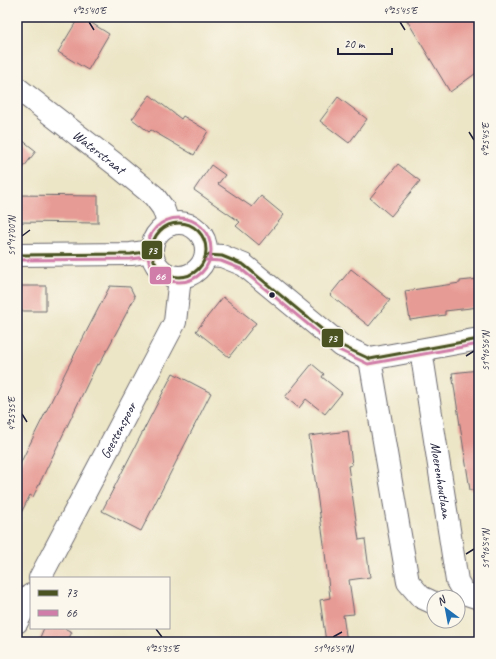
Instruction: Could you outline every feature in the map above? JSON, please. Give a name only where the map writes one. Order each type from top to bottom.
[{"type":"street","name":"Waterstraat","points":[[17,88],[154,196],[163,208],[169,225]]},
{"type":"street","points":[[177,222],[188,224],[197,229],[203,238],[206,246],[204,262],[189,276],[180,277],[165,274],[155,263],[152,257],[152,243],[156,235],[169,225],[177,222]]},
{"type":"street","points":[[17,254],[132,254],[152,252]]},
{"type":"street","points":[[206,255],[222,256],[244,265],[342,346],[370,359],[479,339]]},
{"type":"street","name":"Geestenspoor","points":[[41,577],[175,322],[180,277]]},
{"type":"street","name":"Moerenhoutlaan","points":[[421,350],[457,581],[464,593],[479,599]]},
{"type":"street","points":[[370,359],[408,582],[421,598],[426,600]]},
{"type":"street","points":[[17,622],[30,597]]},
{"type":"street","name":"Moerenhoutlaan","points":[[466,601],[479,599]]},
{"type":"building","points":[[79,17],[82,17],[109,34],[88,70],[58,52]]},
{"type":"building","points":[[405,17],[479,17],[479,71],[450,92]]},
{"type":"building","points":[[150,95],[181,119],[183,116],[208,131],[194,155],[151,130],[149,132],[132,119]]},
{"type":"building","points":[[338,97],[367,119],[349,143],[320,121]]},
{"type":"building","points":[[17,136],[36,151],[17,176]]},
{"type":"building","points":[[398,164],[420,181],[391,216],[370,198]]},
{"type":"building","points":[[211,165],[225,175],[218,184],[252,207],[261,196],[284,215],[259,245],[236,226],[240,222],[194,190]]},
{"type":"building","points":[[17,195],[98,196],[98,223],[17,222]]},
{"type":"building","points":[[351,269],[390,300],[369,326],[330,295]]},
{"type":"building","points":[[479,279],[479,307],[445,311],[445,315],[410,320],[405,291]]},
{"type":"building","points":[[17,286],[46,286],[46,311],[17,311]]},
{"type":"building","points":[[110,286],[130,287],[135,297],[99,365],[97,364],[33,497],[30,495],[17,521],[17,470]]},
{"type":"building","points":[[223,297],[256,323],[229,357],[196,331]]},
{"type":"building","points":[[312,364],[324,374],[322,377],[342,393],[325,414],[306,399],[299,408],[285,397]]},
{"type":"building","points":[[479,370],[479,490],[470,490],[452,373]]},
{"type":"building","points":[[173,373],[211,393],[141,531],[102,511]]},
{"type":"building","points":[[348,431],[352,465],[348,466],[359,540],[365,539],[370,577],[349,580],[354,614],[343,615],[347,642],[326,642],[320,600],[330,598],[309,436]]},
{"type":"building","points":[[44,629],[66,629],[72,632],[67,642],[38,642]]},
{"type":"transit line","name":"66","points":[[179,218],[191,220],[202,227],[209,238],[211,250],[209,262],[202,273],[191,280],[179,282],[167,280],[156,273],[149,262],[147,250],[149,238],[156,227],[167,220],[179,218]]},
{"type":"transit line","name":"73","points":[[179,223],[189,225],[198,231],[204,240],[206,250],[204,260],[198,269],[189,275],[179,277],[169,275],[160,269],[154,260],[152,250],[154,240],[160,231],[169,225],[179,223]]},
{"type":"transit line","name":"73","points":[[17,255],[131,254],[152,251]]},
{"type":"transit line","name":"73","points":[[206,255],[222,256],[244,265],[342,346],[370,359],[479,339]]},
{"type":"transit line","name":"66","points":[[17,260],[131,259],[153,256]]},
{"type":"transit line","name":"66","points":[[206,260],[221,261],[241,269],[339,350],[368,364],[479,344]]}]
